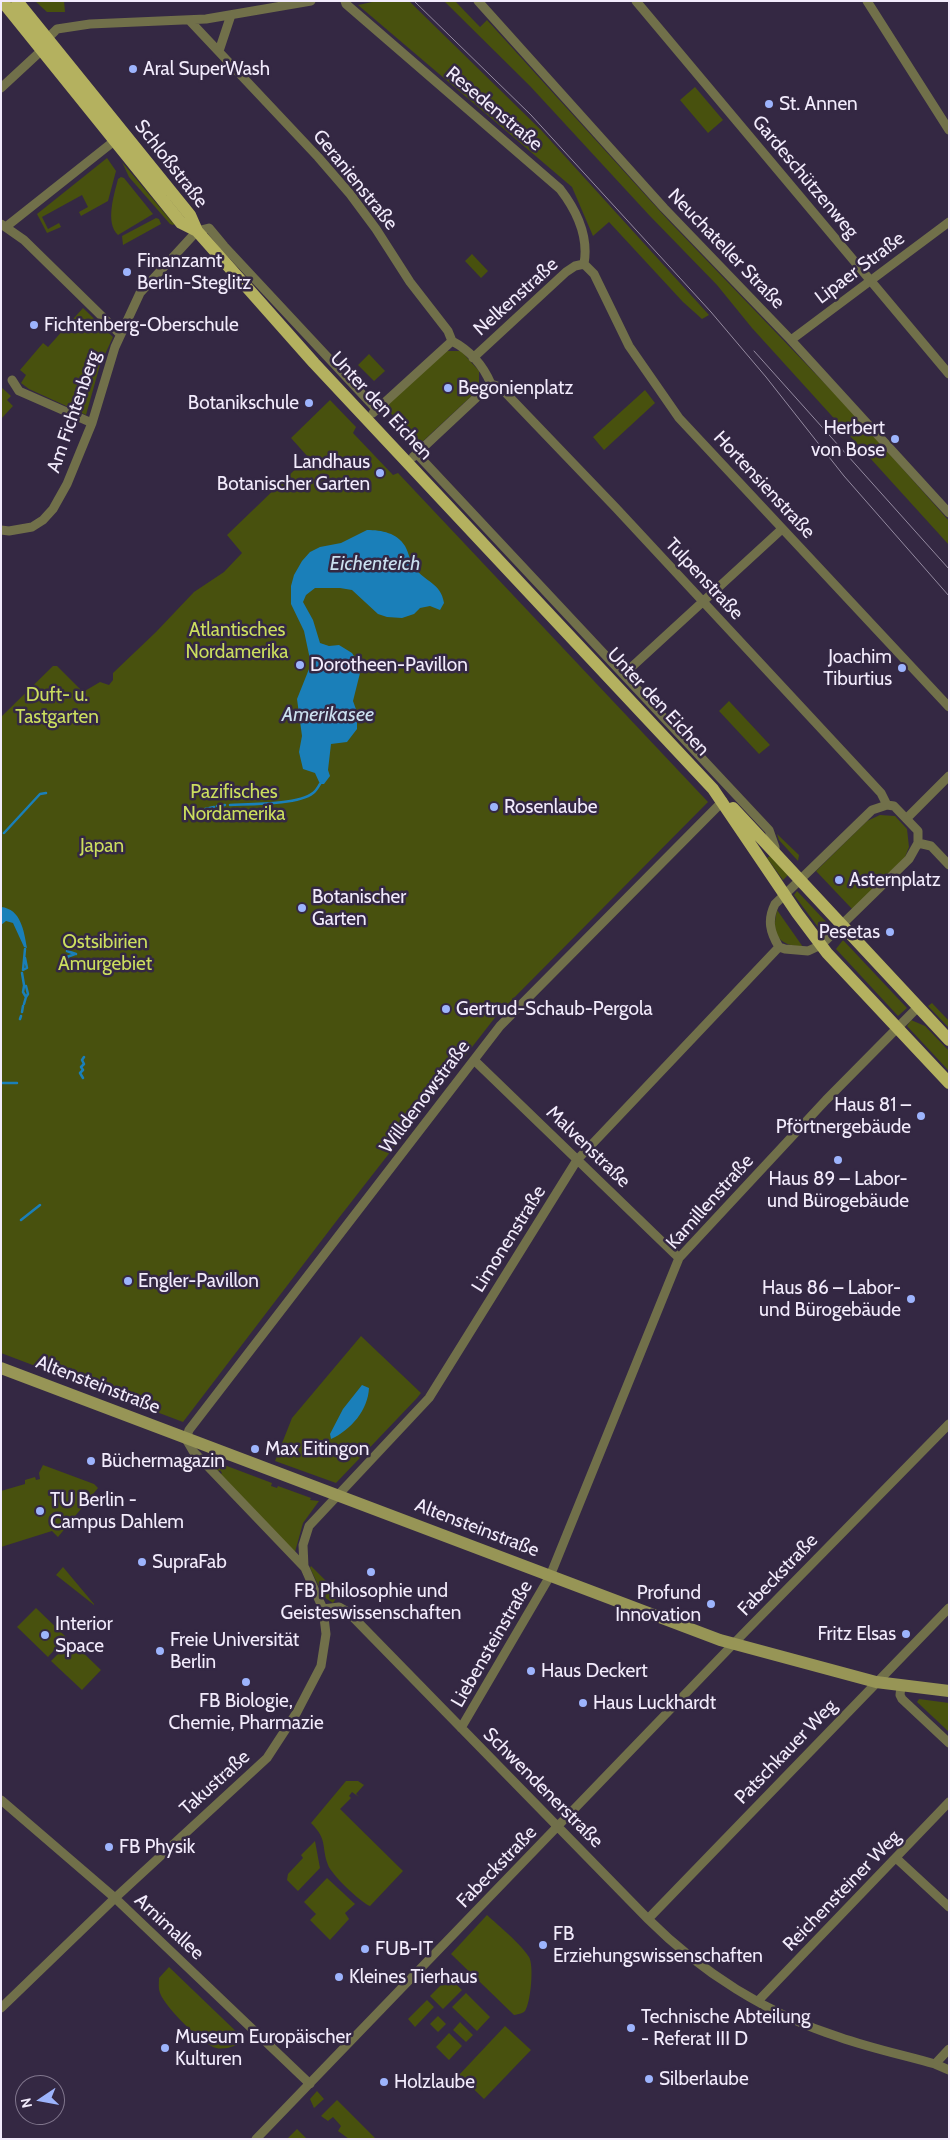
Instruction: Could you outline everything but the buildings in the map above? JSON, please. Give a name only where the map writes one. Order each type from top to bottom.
[{"type":"main road","name":"Schloßstraße","points":[[2,1],[190,215],[197,231]]},
{"type":"main road","name":"Schloßstraße","points":[[17,1],[42,48]]},
{"type":"main road","name":"Unter den Eichen","points":[[197,231],[314,363],[720,798],[744,818],[949,1040]]},
{"type":"main road","name":"Unter den Eichen","points":[[720,798],[784,894],[821,945],[949,1082]]},
{"type":"main road","name":"Altensteinstraße","points":[[1,1368],[733,1644],[876,1682],[949,1691]]},
{"type":"street","points":[[1,88],[42,48],[56,29],[189,20],[231,15],[311,1]]},
{"type":"street","name":"Resedenstraße","points":[[346,1],[346,4],[560,188],[574,210],[585,238],[584,264]]},
{"type":"street","name":"Gardeschützenweg","points":[[636,1],[949,374]]},
{"type":"street","points":[[866,1],[949,130]]},
{"type":"street","name":"Neuchateller Straße","points":[[481,3],[664,208],[791,340],[949,513]]},
{"type":"street","points":[[219,52],[231,15]]},
{"type":"street","name":"Geranienstraße","points":[[189,20],[318,157],[350,194],[376,229],[410,282],[448,331],[452,341]]},
{"type":"street","points":[[120,136],[4,225],[24,240],[120,334]]},
{"type":"street","name":"Lipaer Straße","points":[[791,340],[949,222]]},
{"type":"street","name":"Unter den Eichen","points":[[197,231],[209,228],[377,410]]},
{"type":"street","name":"Am Fichtenberg","points":[[1,530],[9,531],[32,527],[43,520],[53,509],[67,484],[92,423],[105,374],[120,334],[140,293],[197,231]]},
{"type":"street","name":"Nelkenstraße","points":[[473,358],[566,272],[575,266],[584,264]]},
{"type":"street","name":"Hortensienstraße","points":[[584,264],[594,274],[629,346],[680,418],[949,707]]},
{"type":"street","points":[[367,419],[452,341],[463,347],[486,372],[490,384],[408,463]]},
{"type":"street","points":[[12,380],[19,391],[92,423]]},
{"type":"street","name":"Tulpenstraße","points":[[490,384],[500,387],[532,420],[881,793],[886,805]]},
{"type":"street","name":"Unter den Eichen","points":[[417,454],[769,830],[776,854]]},
{"type":"street","points":[[624,674],[782,529]]},
{"type":"street","points":[[907,818],[949,776]]},
{"type":"street","name":"Willdenowstraße","points":[[186,1439],[189,1430],[500,1026],[720,798]]},
{"type":"street","points":[[886,805],[894,806],[907,818],[918,831],[918,844],[909,859],[821,945],[808,951],[785,950],[779,947],[772,934],[770,920],[775,904],[784,894],[872,810],[886,805]]},
{"type":"street","points":[[918,844],[931,846],[949,865]]},
{"type":"street","name":"Limonenstraße","points":[[304,1568],[303,1545],[309,1526],[429,1398],[578,1160],[779,947]]},
{"type":"street","name":"Kamillenstraße","points":[[550,1576],[679,1258],[918,1007]]},
{"type":"street","name":"Malvenstraße","points":[[474,1060],[679,1258]]},
{"type":"street","name":"Fabeckstraße","points":[[256,2139],[733,1644],[949,1424]]},
{"type":"street","points":[[186,1439],[193,1452],[304,1568],[323,1609]]},
{"type":"street","name":"Liebensteinstraße","points":[[461,1728],[550,1576]]},
{"type":"street","name":"Schwendenerstraße","points":[[323,1609],[339,1607],[348,1612],[648,1919],[673,1944],[698,1964],[758,2001],[806,2025],[838,2037],[935,2064],[949,2070]]},
{"type":"street","name":"Patschkauer Weg","points":[[648,1919],[949,1608]]},
{"type":"street","name":"Takustraße","points":[[1,2008],[115,1898],[267,1758],[300,1706],[321,1666],[326,1634],[323,1609]]},
{"type":"street","points":[[901,1686],[900,1695],[902,1699],[949,1743]]},
{"type":"street","name":"Arnimallee","points":[[1,1800],[115,1898],[310,2084]]},
{"type":"street","name":"Reichensteiner Weg","points":[[758,2001],[949,1802]]},
{"type":"street","points":[[896,1858],[949,1907]]},
{"type":"street","points":[[935,2064],[949,2049]]},
{"type":"green space","points":[[35,1],[64,1],[65,12],[47,12]]},
{"type":"green space","points":[[377,1],[409,1],[541,130],[709,315],[702,319],[683,302],[609,222],[593,236],[572,187],[358,5]]},
{"type":"green space","points":[[444,1],[455,1],[480,27],[487,20],[668,220],[856,416],[949,521],[949,545],[752,328],[717,285],[649,215],[530,86]]},
{"type":"green space","points":[[695,87],[723,120],[708,133],[680,100]]},
{"type":"green space","points":[[107,158],[116,171],[108,201],[81,216],[79,212],[88,207],[82,195],[42,217],[48,229],[59,223],[61,227],[47,233],[37,214]]},
{"type":"green space","points":[[122,162],[172,222],[176,223],[170,224],[129,177]]},
{"type":"green space","points":[[124,178],[153,214],[118,235],[114,230],[111,216],[114,193],[118,179]]},
{"type":"green space","points":[[156,218],[159,219],[161,224],[123,245],[122,236]]},
{"type":"green space","points":[[472,254],[488,271],[481,278],[465,261]]},
{"type":"green space","points":[[83,308],[113,337],[100,365],[86,415],[29,389],[21,383],[26,375],[20,370],[43,343],[48,347]]},
{"type":"green space","name":"Begonienplatz","points":[[443,351],[461,351],[479,371],[479,389],[422,442],[414,439],[388,410],[388,403]]},
{"type":"green space","points":[[369,354],[385,371],[374,381],[358,365]]},
{"type":"green space","points":[[1,387],[11,396],[7,400],[13,406],[1,419]]},
{"type":"green space","points":[[645,390],[655,403],[604,450],[593,437]]},
{"type":"green space","name":"Botanischer Garten","points":[[330,400],[356,427],[353,433],[393,475],[398,473],[708,802],[497,1015],[183,1422],[1,1353],[1,717],[53,666],[57,666],[83,692],[100,682],[109,685],[113,680],[113,673],[194,592],[224,572],[242,553],[227,535],[308,457],[291,438]]},
{"type":"green space","points":[[729,701],[770,745],[759,754],[719,711]]},
{"type":"green space","points":[[880,815],[895,816],[907,829],[909,847],[905,857],[853,910],[816,871],[867,821]]},
{"type":"green space","points":[[777,834],[799,855],[798,861],[779,840]]},
{"type":"green space","points":[[770,856],[788,875],[783,880],[767,858]]},
{"type":"green space","points":[[797,891],[831,927],[824,935],[794,895]]},
{"type":"green space","points":[[777,910],[803,947],[788,944],[778,937],[775,926]]},
{"type":"green space","points":[[843,940],[907,1008],[898,1016],[836,949]]},
{"type":"green space","points":[[932,1003],[949,1021],[949,1028],[928,1006]]},
{"type":"green space","points":[[911,1020],[925,1026],[949,1051],[949,1071],[907,1026]]},
{"type":"green space","points":[[361,1336],[421,1393],[336,1483],[275,1461],[292,1418]]},
{"type":"green space","points":[[203,1457],[272,1483],[271,1486],[277,1488],[278,1486],[311,1498],[310,1500],[319,1501],[303,1523],[295,1552],[220,1475],[222,1473],[220,1470],[217,1472]]},
{"type":"green space","name":"TU Berlin - Campus Dahlem","points":[[43,1465],[94,1484],[98,1488],[58,1537],[52,1531],[1,1547],[1,1491],[25,1484],[25,1480],[35,1477],[36,1480],[40,1479],[39,1473]]},
{"type":"green space","points":[[311,1566],[339,1594],[333,1603],[324,1597],[310,1568]]},
{"type":"green space","points":[[63,1567],[94,1604],[94,1605],[56,1575]]},
{"type":"green space","points":[[36,1608],[66,1637],[48,1657],[17,1627]]},
{"type":"green space","points":[[71,1641],[101,1670],[82,1690],[51,1661]]},
{"type":"green space","points":[[919,1699],[949,1703],[949,1732],[917,1702]]},
{"type":"green space","points":[[346,1781],[358,1781],[364,1785],[356,1794],[359,1797],[352,1792],[349,1796],[351,1798],[340,1809],[403,1871],[370,1906],[354,1894],[330,1869],[320,1834],[311,1823]]},
{"type":"green space","points":[[315,1841],[320,1868],[298,1891],[287,1880],[288,1874],[303,1858],[301,1855]]},
{"type":"green space","points":[[327,1878],[355,1904],[345,1913],[349,1919],[330,1940],[310,1920],[316,1914],[304,1902]]},
{"type":"green space","points":[[487,1915],[521,1946],[531,1961],[532,1975],[529,2000],[525,2011],[521,2013],[514,2015],[451,1954]]},
{"type":"green space","points":[[169,1967],[245,2040],[231,2047],[216,2048],[202,2040],[185,2024],[169,2007],[159,1991],[159,1978]]},
{"type":"green space","points":[[449,1977],[462,1990],[443,2009],[430,1996]]},
{"type":"green space","points":[[466,1993],[490,2017],[477,2031],[452,2007]]},
{"type":"green space","points":[[427,2000],[434,2007],[415,2027],[408,2019]]},
{"type":"green space","points":[[438,2016],[446,2024],[438,2032],[430,2024]]},
{"type":"green space","points":[[460,2022],[473,2035],[466,2042],[453,2030]]},
{"type":"green space","points":[[505,2026],[531,2050],[484,2099],[459,2075]]},
{"type":"green space","points":[[449,2033],[462,2046],[449,2060],[436,2047]]},
{"type":"green space","points":[[317,2091],[324,2099],[314,2108],[310,2099]]},
{"type":"green space","points":[[337,2100],[376,2139],[349,2139],[338,2131],[341,2126],[333,2117],[328,2121],[321,2116]]},
{"type":"green space","points":[[297,2129],[307,2139],[287,2139]]},
{"type":"water","points":[[367,530],[389,533],[398,538],[406,549],[413,566],[440,591],[444,603],[440,610],[430,606],[420,608],[414,614],[402,618],[378,614],[352,590],[315,588],[306,595],[303,602],[313,620],[320,643],[329,646],[339,645],[352,653],[359,664],[360,673],[353,701],[357,712],[357,729],[347,742],[331,744],[328,770],[330,776],[324,784],[320,784],[315,773],[303,769],[299,752],[302,736],[297,699],[311,664],[304,631],[291,604],[291,586],[294,575],[310,552],[320,547],[341,543]]},
{"type":"water","points":[[1,907],[8,909],[17,916],[23,928],[27,948],[24,947],[13,923],[6,921],[1,925]]},
{"type":"water","points":[[362,1385],[369,1388],[362,1411],[352,1425],[331,1439],[330,1434],[343,1409]]},
{"type":"waterway","points":[[230,805],[296,800],[313,793],[320,784]]},
{"type":"waterway","points":[[4,833],[40,794],[46,793]]},
{"type":"waterway","points":[[217,806],[225,805]]},
{"type":"waterway","points":[[205,809],[214,807]]},
{"type":"waterway","points":[[195,812],[201,810]]},
{"type":"waterway","points":[[23,970],[25,949]]},
{"type":"waterway","points":[[67,961],[67,957],[75,954],[67,951],[76,954]]},
{"type":"waterway","points":[[23,970],[27,968],[25,958]]},
{"type":"waterway","points":[[22,973],[24,985]]},
{"type":"waterway","points":[[24,986],[23,992],[26,997],[24,1004]]},
{"type":"waterway","points":[[26,986],[28,994],[26,997]]},
{"type":"waterway","points":[[22,1012],[23,1006]]},
{"type":"waterway","points":[[83,1078],[80,1073],[83,1070],[81,1067],[84,1064],[82,1060],[84,1057]]},
{"type":"waterway","points":[[1,1083],[17,1083]]},
{"type":"waterway","points":[[21,1220],[40,1205]]},
{"type":"tram line","points":[[414,1],[531,115],[711,312],[766,377],[844,476],[949,596]]},
{"type":"tram line","points":[[754,351],[949,569]]},
{"type":"place","name":"Aral SuperWash","points":[[133,69]]},
{"type":"place","name":"St. Annen","points":[[769,104]]},
{"type":"place","name":"Finanzamt Berlin-Steglitz","points":[[127,272]]},
{"type":"place","name":"Fichtenberg-Oberschule","points":[[34,325]]},
{"type":"place","name":"Begonienplatz","points":[[448,388]]},
{"type":"place","name":"Botanikschule","points":[[309,403]]},
{"type":"place","name":"Herbert von Bose","points":[[895,439]]},
{"type":"place","name":"Landhaus Botanischer Garten","points":[[380,473]]},
{"type":"place","name":"Dorotheen-Pavillon","points":[[300,665]]},
{"type":"place","name":"Joachim Tiburtius","points":[[902,668]]},
{"type":"place","name":"Rosenlaube","points":[[494,807]]},
{"type":"place","name":"Asternplatz","points":[[839,880]]},
{"type":"place","name":"Botanischer Garten","points":[[302,908]]},
{"type":"place","name":"Pesetas","points":[[890,932]]},
{"type":"place","name":"Gertrud-Schaub-Pergola","points":[[446,1009]]},
{"type":"place","name":"Haus 81 – Pförtnergebäude","points":[[921,1116]]},
{"type":"place","name":"Haus 89 – Labor- und Bürogebäude","points":[[838,1160]]},
{"type":"place","name":"Engler-Pavillon","points":[[128,1281]]},
{"type":"place","name":"Haus 86 – Labor- und Bürogebäude","points":[[911,1299]]},
{"type":"place","name":"Max Eitingon","points":[[255,1449]]},
{"type":"place","name":"Büchermagazin","points":[[91,1461]]},
{"type":"place","name":"TU Berlin - Campus Dahlem","points":[[40,1511]]},
{"type":"place","name":"SupraFab","points":[[142,1562]]},
{"type":"place","name":"FB Philosophie und Geisteswissenschaften","points":[[371,1572]]},
{"type":"place","name":"Profund Innovation","points":[[711,1604]]},
{"type":"place","name":"Fritz Elsas","points":[[906,1634]]},
{"type":"place","name":"Interior Space","points":[[45,1635]]},
{"type":"place","name":"Freie Universität Berlin","points":[[160,1651]]},
{"type":"place","name":"Haus Deckert","points":[[531,1671]]},
{"type":"place","name":"FB Biologie, Chemie, Pharmazie","points":[[246,1682]]},
{"type":"place","name":"Haus Luckhardt","points":[[583,1703]]},
{"type":"place","name":"FB Physik","points":[[109,1847]]},
{"type":"place","name":"FB Erziehungswissenschaften","points":[[543,1945]]},
{"type":"place","name":"FUB-IT","points":[[365,1949]]},
{"type":"place","name":"Kleines Tierhaus","points":[[339,1977]]},
{"type":"place","name":"Technische Abteilung - Referat III D","points":[[631,2028]]},
{"type":"place","name":"Museum Europäischer Kulturen","points":[[165,2048]]},
{"type":"place","name":"Silberlaube","points":[[649,2079]]},
{"type":"place","name":"Holzlaube","points":[[384,2082]]},
{"type":"water label","name":"Eichenteich","points":[[375,564]]},
{"type":"water label","name":"Amerikasee","points":[[328,715]]},
{"type":"park label","name":"Atlantisches Nordamerika","points":[[237,641]]},
{"type":"park label","name":"Duft- u. Tastgarten","points":[[57,706]]},
{"type":"park label","name":"Pazifisches Nordamerika","points":[[234,803]]},
{"type":"park label","name":"Japan","points":[[102,846]]},
{"type":"park label","name":"Ostsibirien Amurgebiet","points":[[105,953]]}]
